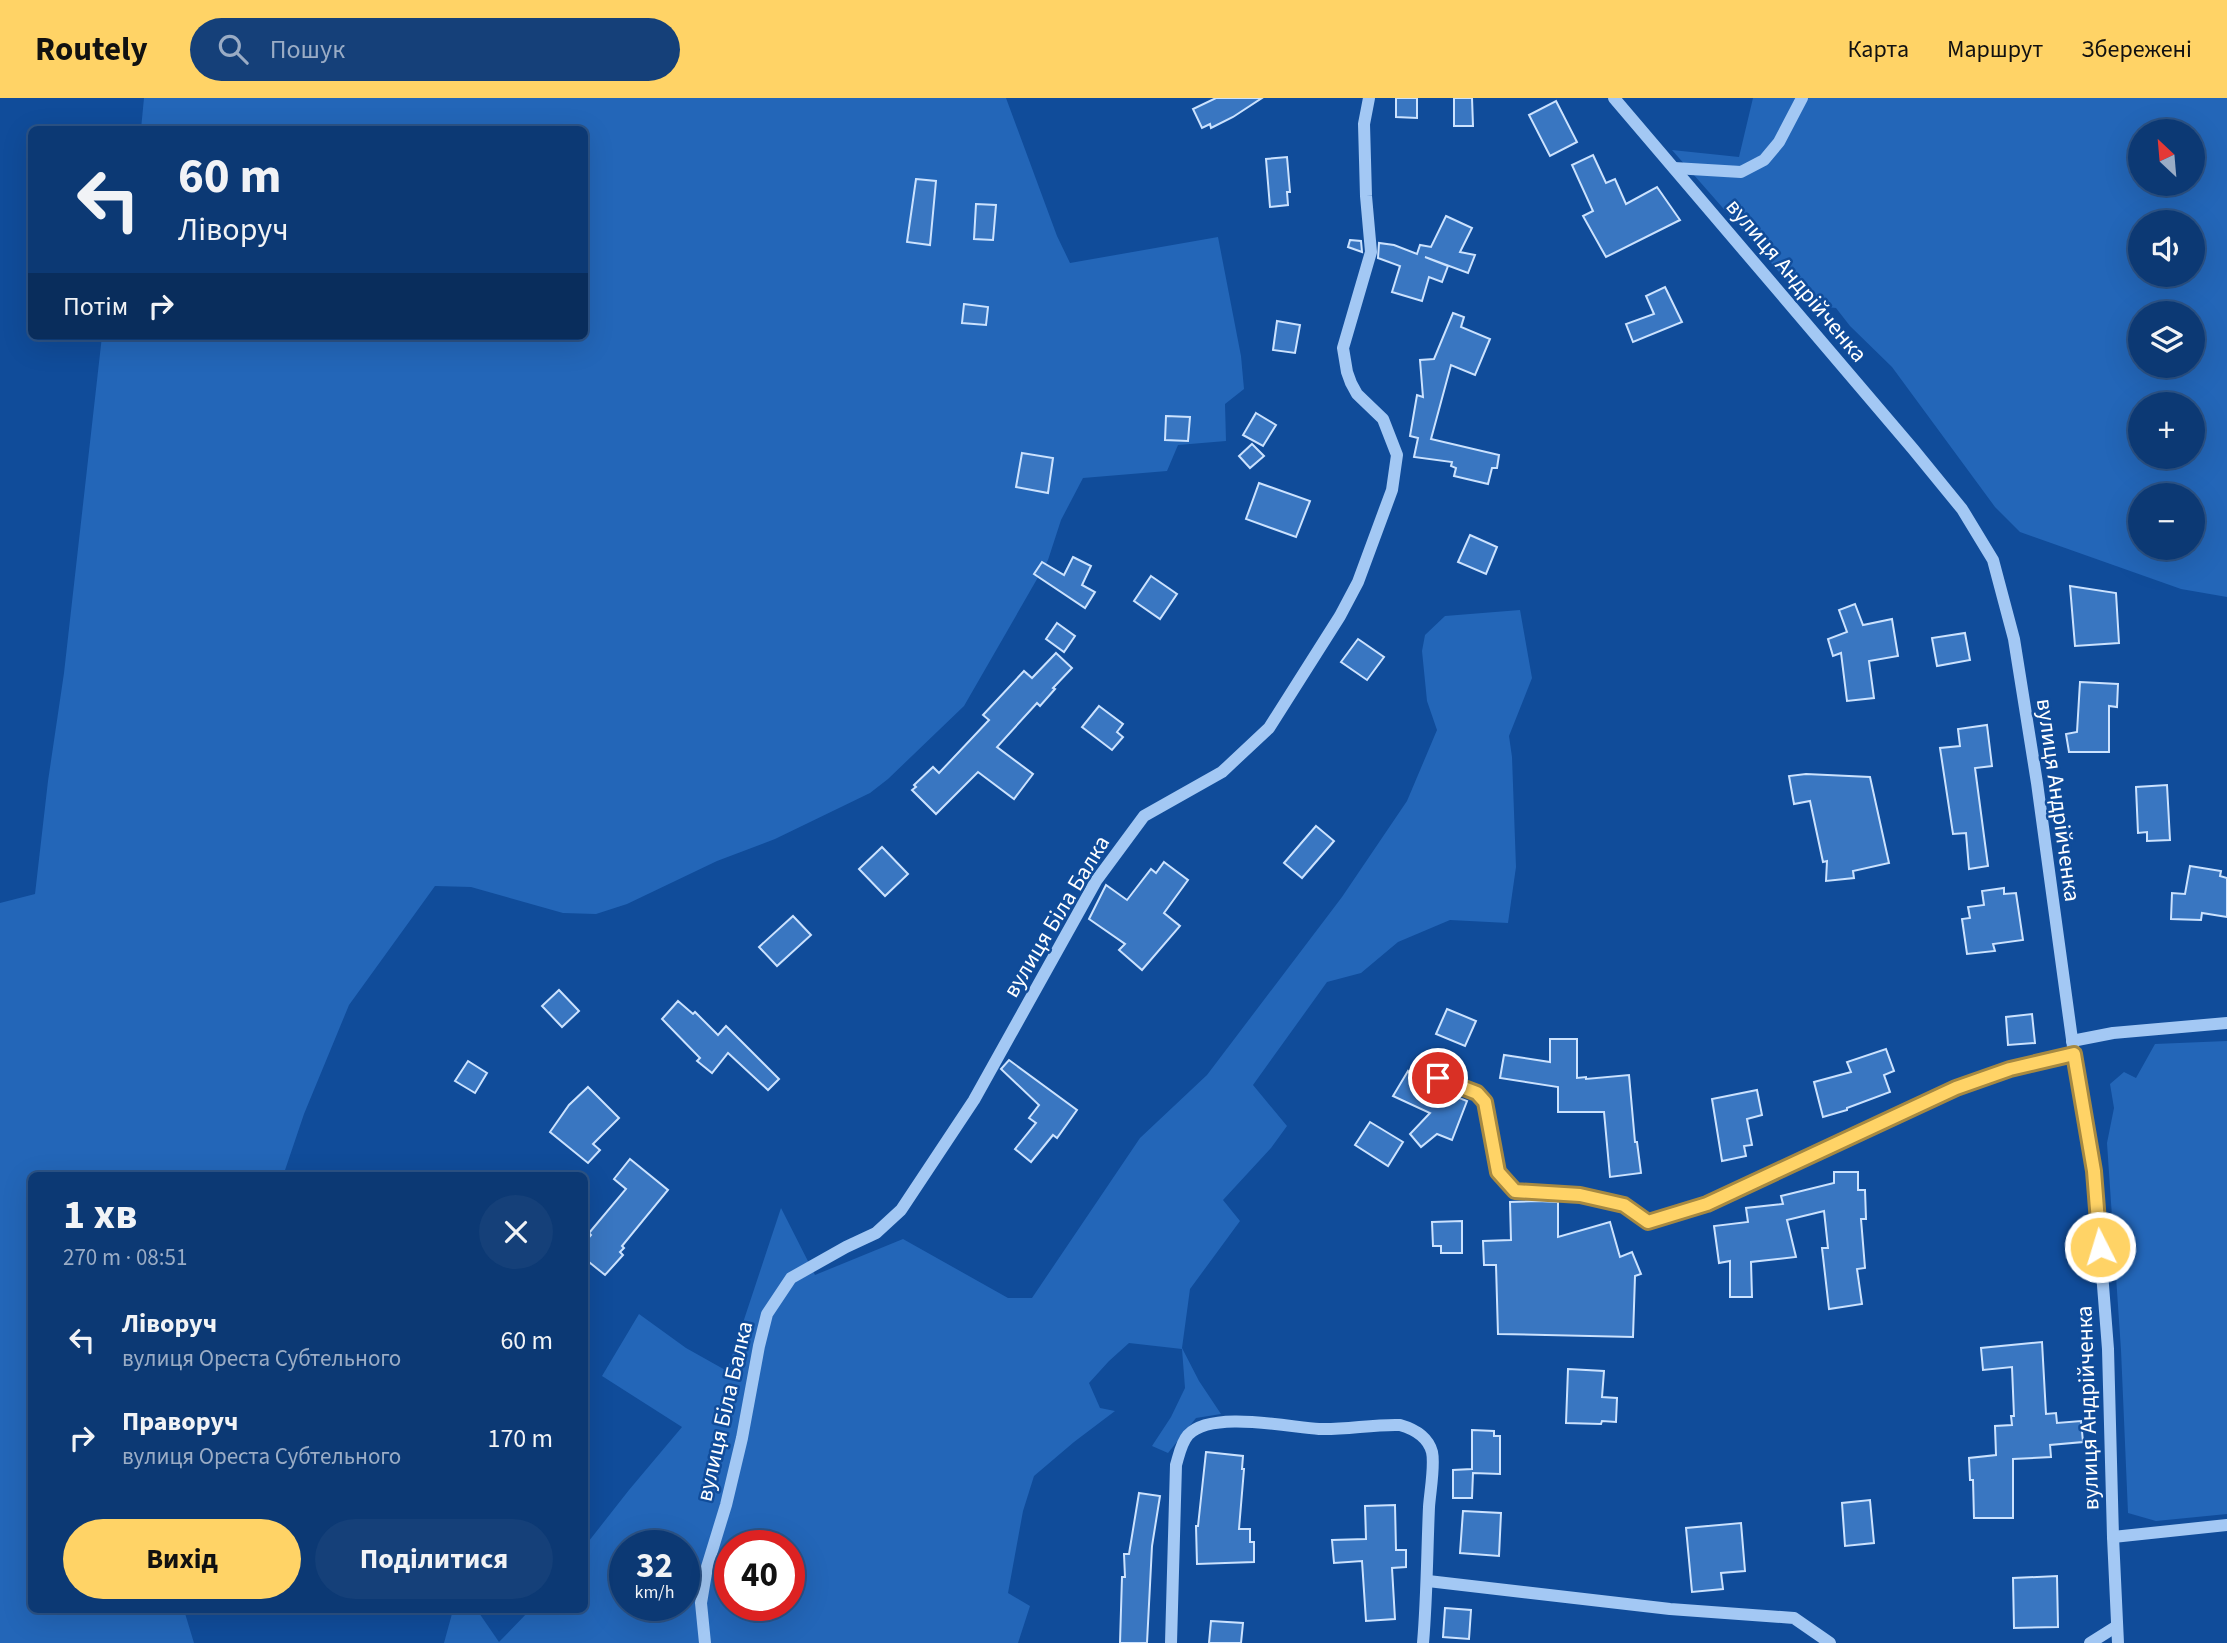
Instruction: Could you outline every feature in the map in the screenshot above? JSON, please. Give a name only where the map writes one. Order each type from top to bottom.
[{"type":"street","name":"вулиця Біла Балка","points":[[705,1643],[701,1603],[707,1567],[739,1452],[759,1346],[768,1314],[792,1278],[876,1233],[901,1210],[974,1100],[1096,881],[1144,816],[1222,772],[1269,728],[1340,616],[1358,582],[1392,490],[1397,455],[1383,419],[1357,394],[1347,372],[1343,348],[1371,252],[1364,136],[1368,98]]},
{"type":"street","name":"вулиця Андрійченка","points":[[1614,98],[1913,449],[1962,509],[1993,560],[2014,639],[2037,783],[2073,1048],[2094,1171],[2108,1349],[2118,1643]]},
{"type":"street","points":[[1674,168],[1741,172],[1764,160],[1779,142],[1802,98]]},
{"type":"street","points":[[1419,1071],[1477,1093],[1485,1102],[1498,1172],[1515,1191],[1591,1198],[1624,1205],[1648,1222],[1707,1204],[1956,1088],[2010,1069],[2113,1033],[2226,1019]]},
{"type":"street","points":[[1171,1643],[1177,1465],[1180,1450],[1189,1434],[1207,1425],[1234,1420],[1322,1429],[1400,1425],[1424,1438],[1433,1454],[1423,1643]]},
{"type":"street","points":[[2113,1537],[2227,1525]]},
{"type":"street","points":[[1428,1581],[1670,1609],[1794,1618],[1830,1643]]},
{"type":"street","points":[[2090,1643],[2117,1626]]},
{"type":"shaded area","points":[[144,98],[1006,98],[1057,236],[1070,263],[1218,237],[1241,356],[1244,389],[1225,404],[1226,441],[1178,445],[1167,471],[1083,478],[1061,520],[1048,560],[964,706],[870,793],[775,839],[717,861],[627,904],[596,914],[563,913],[471,887],[435,886],[349,1005],[304,1114],[284,1172],[28,1172],[28,1613],[185,1613],[194,1643],[0,1643],[0,903],[35,894],[64,673],[102,340],[588,340],[588,126],[141,126]]},
{"type":"shaded area","points":[[1753,98],[2227,98],[2227,597],[2181,589],[2020,532],[1995,507],[1892,367],[1850,326],[1836,308],[1808,305],[1672,150],[1739,157]]},
{"type":"shaded area","points":[[1520,610],[1532,678],[1509,736],[1516,867],[1508,923],[1450,920],[1398,942],[1361,973],[1327,982],[1253,1085],[1287,1126],[1271,1148],[1223,1200],[1240,1221],[1190,1289],[1182,1348],[1199,1381],[1221,1414],[1196,1418],[1168,1453],[1152,1446],[1171,1417],[1185,1388],[1182,1349],[1129,1343],[1089,1383],[1100,1408],[1115,1411],[1034,1476],[1023,1511],[1008,1593],[1030,1606],[1018,1643],[444,1643],[452,1613],[479,1613],[499,1642],[527,1613],[588,1613],[588,1542],[682,1427],[602,1376],[639,1314],[686,1348],[727,1371],[781,1208],[815,1275],[903,1239],[1008,1298],[1032,1298],[1140,1138],[1207,1075],[1342,897],[1407,801],[1437,730],[1427,701],[1422,651],[1425,635],[1445,616]]},
{"type":"shaded area","points":[[2227,1041],[2227,1514],[2156,1521],[2128,1513],[2121,1350],[2107,1143],[2114,1108],[2110,1084],[2124,1072],[2136,1078],[2155,1044]]},
{"type":"building","points":[[1216,98],[1262,98],[1211,128],[1210,124],[1202,128],[1193,109]]},
{"type":"building","points":[[1396,98],[1417,98],[1417,118],[1396,117]]},
{"type":"building","points":[[1454,98],[1472,98],[1473,126],[1454,126]]},
{"type":"building","points":[[1556,101],[1577,142],[1550,156],[1529,115]]},
{"type":"building","points":[[1593,155],[1606,183],[1615,179],[1626,204],[1657,187],[1680,220],[1606,257],[1583,216],[1593,211],[1572,165]]},
{"type":"building","points":[[1287,157],[1290,192],[1287,192],[1288,205],[1270,207],[1266,159]]},
{"type":"building","points":[[916,179],[936,181],[930,245],[907,242]]},
{"type":"building","points":[[976,204],[996,205],[993,240],[974,239]]},
{"type":"building","points":[[1446,216],[1472,228],[1460,252],[1475,255],[1468,273],[1425,257],[1448,266],[1442,282],[1429,277],[1422,301],[1392,292],[1400,266],[1378,258],[1379,243],[1394,245],[1417,254],[1420,245],[1431,247]]},
{"type":"building","points":[[1350,240],[1361,241],[1362,252],[1348,247]]},
{"type":"building","points":[[1665,287],[1682,322],[1633,342],[1626,324],[1654,314],[1646,296]]},
{"type":"building","points":[[964,304],[988,307],[986,325],[962,323]]},
{"type":"building","points":[[1453,313],[1464,317],[1461,327],[1490,339],[1475,375],[1451,365],[1431,439],[1499,455],[1497,468],[1492,468],[1488,484],[1454,476],[1456,468],[1451,466],[1452,462],[1414,457],[1418,438],[1410,436],[1417,395],[1423,397],[1420,360],[1434,359]]},
{"type":"building","points":[[1277,321],[1300,325],[1295,353],[1273,350]]},
{"type":"building","points":[[1256,413],[1276,425],[1263,446],[1243,435]]},
{"type":"building","points":[[1166,416],[1190,417],[1188,441],[1165,440]]},
{"type":"building","points":[[1252,444],[1264,456],[1250,468],[1239,456]]},
{"type":"building","points":[[1022,453],[1053,458],[1048,493],[1016,487]]},
{"type":"building","points":[[1259,483],[1310,501],[1296,537],[1246,519]]},
{"type":"building","points":[[1470,535],[1497,547],[1486,574],[1458,562]]},
{"type":"building","points":[[1073,557],[1091,566],[1082,585],[1095,592],[1085,608],[1034,574],[1042,562],[1064,575]]},
{"type":"building","points":[[1151,576],[1177,594],[1160,619],[1134,601]]},
{"type":"building","points":[[2070,586],[2116,593],[2119,643],[2075,646]]},
{"type":"building","points":[[1855,604],[1863,625],[1892,619],[1898,656],[1869,661],[1874,698],[1847,701],[1841,653],[1833,656],[1828,639],[1847,632],[1839,610]]},
{"type":"building","points":[[1057,623],[1075,636],[1064,652],[1046,639]]},
{"type":"building","points":[[1965,633],[1970,660],[1937,666],[1932,638]]},
{"type":"building","points":[[1358,639],[1384,657],[1367,680],[1341,662]]},
{"type":"building","points":[[1056,653],[1072,668],[1040,706],[1037,703],[997,747],[1033,774],[1014,799],[978,772],[936,814],[912,790],[916,787],[914,785],[933,767],[939,773],[989,720],[983,715],[1024,671],[1032,678]]},
{"type":"building","points":[[2080,682],[2118,684],[2117,707],[2109,706],[2109,752],[2069,752],[2066,734],[2077,732]]},
{"type":"building","points":[[1099,706],[1123,724],[1117,732],[1123,737],[1112,750],[1082,727]]},
{"type":"building","points":[[1987,725],[1992,766],[1975,768],[1988,866],[1969,869],[1966,833],[1953,834],[1940,748],[1960,746],[1958,729]]},
{"type":"building","points":[[1806,774],[1870,777],[1889,863],[1853,871],[1854,878],[1826,881],[1827,861],[1823,862],[1810,801],[1794,804],[1789,776]]},
{"type":"building","points":[[2167,785],[2170,840],[2147,841],[2147,832],[2138,833],[2136,787]]},
{"type":"building","points":[[1316,826],[1334,841],[1302,878],[1284,863]]},
{"type":"building","points":[[882,847],[908,874],[885,896],[859,869]]},
{"type":"building","points":[[1164,862],[1188,880],[1164,913],[1180,926],[1142,970],[1119,950],[1125,944],[1089,919],[1106,885],[1127,900],[1151,869],[1156,873]]},
{"type":"building","points":[[2190,866],[2221,871],[2220,876],[2227,878],[2227,917],[2202,913],[2201,920],[2171,919],[2172,893],[2185,894]]},
{"type":"building","points":[[2004,888],[2004,894],[2016,893],[2023,940],[1993,944],[1995,951],[1967,954],[1962,919],[1970,918],[1968,907],[1984,905],[1982,891]]},
{"type":"building","points":[[793,916],[811,935],[777,966],[759,947]]},
{"type":"building","points":[[559,990],[579,1011],[562,1027],[542,1006]]},
{"type":"building","points":[[678,1001],[693,1014],[695,1012],[718,1035],[726,1026],[779,1079],[768,1090],[728,1053],[712,1073],[697,1061],[700,1058],[662,1019]]},
{"type":"building","points":[[1447,1009],[1476,1021],[1465,1046],[1436,1034]]},
{"type":"building","points":[[2032,1014],[2035,1043],[2008,1045],[2006,1017]]},
{"type":"building","points":[[1550,1039],[1577,1039],[1577,1078],[1629,1075],[1635,1142],[1641,1173],[1610,1177],[1604,1112],[1558,1112],[1558,1087],[1500,1078],[1504,1055],[1550,1062]]},
{"type":"building","points":[[1886,1049],[1894,1071],[1884,1075],[1890,1092],[1823,1117],[1814,1082],[1851,1072],[1847,1062]]},
{"type":"building","points":[[1009,1060],[1077,1110],[1057,1138],[1053,1135],[1031,1162],[1015,1149],[1036,1123],[1029,1118],[1039,1105],[1001,1069]]},
{"type":"building","points":[[468,1061],[487,1073],[475,1093],[455,1081]]},
{"type":"building","points":[[1408,1071],[1421,1083],[1467,1101],[1452,1140],[1437,1134],[1421,1147],[1410,1134],[1430,1113],[1393,1096]]},
{"type":"building","points":[[588,1087],[619,1118],[593,1144],[600,1150],[588,1163],[550,1132],[569,1105]]},
{"type":"building","points":[[1757,1090],[1762,1115],[1747,1119],[1752,1145],[1744,1146],[1746,1156],[1722,1161],[1712,1099]]},
{"type":"building","points":[[1370,1122],[1403,1142],[1388,1166],[1355,1145]]},
{"type":"building","points":[[630,1159],[668,1190],[622,1246],[624,1248],[620,1252],[623,1255],[605,1275],[588,1261],[588,1238],[591,1235],[589,1233],[626,1189],[614,1179]]},
{"type":"building","points":[[1834,1172],[1858,1172],[1858,1190],[1865,1190],[1866,1219],[1861,1219],[1865,1268],[1857,1269],[1862,1304],[1829,1309],[1822,1248],[1828,1248],[1824,1211],[1787,1220],[1796,1257],[1751,1262],[1752,1297],[1730,1297],[1730,1261],[1719,1263],[1714,1226],[1748,1222],[1746,1208],[1783,1204],[1781,1196],[1834,1183]]},
{"type":"building","points":[[1510,1202],[1558,1202],[1558,1237],[1610,1222],[1620,1257],[1632,1252],[1641,1274],[1635,1276],[1633,1337],[1498,1334],[1496,1265],[1484,1265],[1483,1241],[1511,1240]]},
{"type":"building","points":[[1462,1221],[1462,1253],[1441,1253],[1441,1246],[1433,1246],[1432,1222]]},
{"type":"building","points":[[2042,1342],[2046,1414],[2056,1413],[2057,1423],[2081,1421],[2083,1442],[2050,1445],[2051,1457],[2013,1459],[2013,1518],[1974,1518],[1973,1480],[1970,1480],[1969,1458],[1996,1455],[1995,1426],[2012,1425],[2011,1416],[2014,1416],[2012,1367],[1983,1370],[1981,1348]]},
{"type":"building","points":[[1568,1369],[1604,1371],[1602,1397],[1617,1398],[1616,1422],[1566,1423]]},
{"type":"building","points":[[1472,1430],[1494,1431],[1494,1436],[1500,1436],[1500,1474],[1473,1473],[1472,1498],[1453,1498],[1453,1470],[1472,1469]]},
{"type":"building","points":[[1206,1452],[1243,1456],[1239,1529],[1250,1529],[1250,1542],[1254,1542],[1254,1562],[1197,1564],[1196,1526]]},
{"type":"building","points":[[1139,1493],[1160,1496],[1152,1546],[1147,1643],[1120,1643],[1124,1554],[1129,1554]]},
{"type":"building","points":[[1870,1500],[1874,1543],[1845,1546],[1842,1503]]},
{"type":"building","points":[[1395,1505],[1396,1550],[1406,1550],[1406,1567],[1392,1568],[1395,1619],[1366,1621],[1362,1561],[1334,1563],[1332,1540],[1366,1539],[1365,1506]]},
{"type":"building","points":[[1463,1511],[1501,1513],[1499,1556],[1460,1553]]},
{"type":"building","points":[[1741,1523],[1745,1571],[1721,1573],[1723,1589],[1692,1592],[1686,1528]]},
{"type":"building","points":[[2057,1576],[2058,1627],[2014,1628],[2013,1578]]},
{"type":"building","points":[[1445,1608],[1471,1610],[1469,1639],[1443,1637]]},
{"type":"building","points":[[1211,1621],[1243,1623],[1241,1643],[1209,1643]]},
{"type":"route","points":[[1438,1078],[1477,1093],[1485,1102],[1498,1172],[1515,1191],[1580,1195],[1624,1205],[1648,1222],[1707,1204],[1956,1088],[2010,1069],[2074,1054],[2094,1171],[2100,1247]]}]
